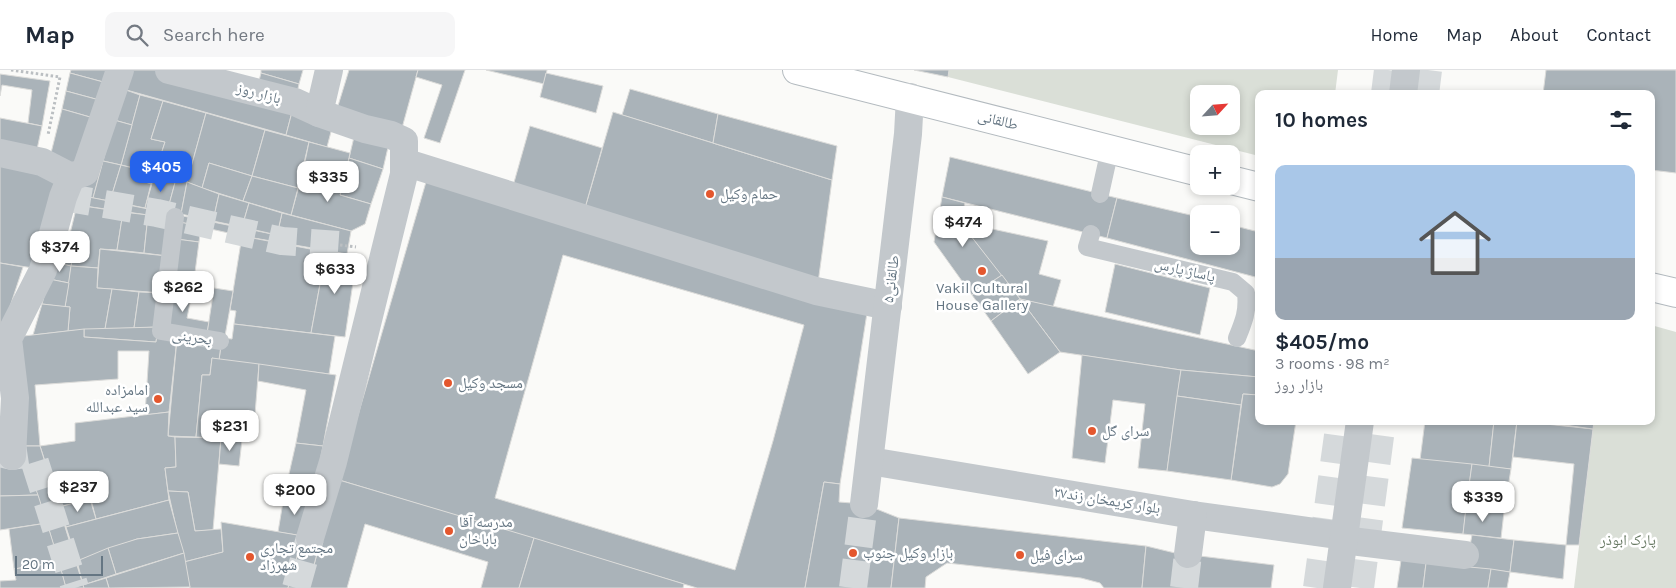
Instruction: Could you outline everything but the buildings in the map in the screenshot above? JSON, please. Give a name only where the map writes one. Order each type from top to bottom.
[{"type":"street","points":[[12,456],[15,398],[8,339],[43,270],[67,187],[85,172],[120,70]]},
{"type":"street","name":"بازار روز","points":[[169,70],[295,102],[319,113],[365,129],[391,134],[404,141],[404,162]]},
{"type":"street","points":[[319,113],[329,70]]},
{"type":"street","name":"طالقانی","points":[[797,70],[910,97],[1190,170]]},
{"type":"street","points":[[1404,90],[1406,70]]},
{"type":"street","name":"طالقانی۵","points":[[864,504],[908,134],[910,97]]},
{"type":"street","points":[[0,153],[42,162],[67,187]]},
{"type":"street","points":[[310,538],[333,462],[404,174],[404,162],[816,291],[888,306]]},
{"type":"street","points":[[1240,182],[1255,186]]},
{"type":"street","points":[[1655,288],[1676,293]]},
{"type":"street","points":[[1337,588],[1359,425]]},
{"type":"street","name":"بلوار کریمخان زند۲۷","points":[[870,461],[1193,515],[1465,555]]},
{"type":"street","points":[[1188,554],[1193,515]]},
{"type":"lane","points":[[1100,194],[1110,149]]},
{"type":"lane","name":"بحرینی","points":[[175,217],[161,331],[220,340]]},
{"type":"lane","name":"پاساژ پارس","points":[[1091,234],[1087,247],[1233,282],[1246,292],[1246,317],[1237,338]]},
{"type":"path","points":[[11,70],[60,77],[42,162]]},
{"type":"green space","points":[[949,70],[1338,70],[1336,90],[1255,90],[1255,155],[1240,151],[1240,145],[1216,145],[948,77]]},
{"type":"green space","name":"پارک ابوذر","points":[[1655,326],[1676,332],[1676,588],[1574,588],[1594,425],[1655,425]]},
{"type":"tunnel","points":[[1386,90],[1388,70]]},
{"type":"tunnel","points":[[1426,90],[1428,70]]},
{"type":"tunnel","points":[[63,197],[157,213],[282,241],[340,245]]},
{"type":"tunnel","points":[[1317,588],[1339,425]]},
{"type":"tunnel","points":[[1360,588],[1381,425]]},
{"type":"tunnel","points":[[0,453],[12,456],[32,453],[75,588]]},
{"type":"tunnel","points":[[853,588],[864,504]]},
{"type":"tunnel","points":[[296,588],[310,538]]},
{"type":"tunnel","points":[[1184,588],[1188,554]]},
{"type":"place","name":"حمام وکیل","points":[[710,194]]},
{"type":"place","name":"Vakil Cultural House Gallery","points":[[982,271]]},
{"type":"place","name":"مسجد وکیل","points":[[448,383]]},
{"type":"place","name":"امامزاده سید عبدالله","points":[[158,399]]},
{"type":"place","name":"سرای گل","points":[[1092,431]]},
{"type":"place","name":"مدرسه آقا باباخان","points":[[449,531]]},
{"type":"place","name":"بازار وکیل جنوب","points":[[853,553]]},
{"type":"place","name":"سرای فیل","points":[[1020,555]]},
{"type":"place","name":"مجتمع تجاری شهرزاد","points":[[250,557]]}]
